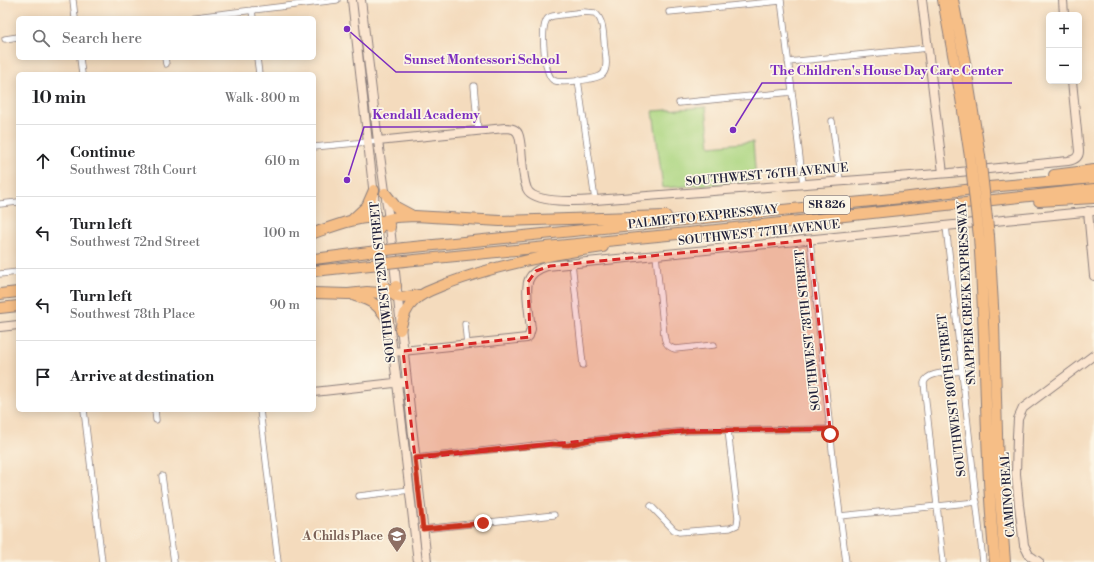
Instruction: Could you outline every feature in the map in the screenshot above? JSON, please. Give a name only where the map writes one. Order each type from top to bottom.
[{"type":"highway","name":"SNAPPER CREEK EXPRESSWAY","points":[[942,0],[961,98],[975,156]]},
{"type":"highway","name":"SNAPPER CREEK EXPRESSWAY","points":[[953,0],[967,75],[984,237],[993,306],[998,471],[1005,562]]},
{"type":"highway","points":[[982,188],[992,183],[1094,170]]},
{"type":"highway","name":"PALMETTO EXPRESSWAY","points":[[316,259],[404,248],[982,188],[1094,178]]},
{"type":"highway","name":"PALMETTO EXPRESSWAY","points":[[316,271],[688,233],[1094,189]]},
{"type":"highway","points":[[352,221],[367,206],[374,190]]},
{"type":"highway","points":[[385,193],[399,209],[415,216]]},
{"type":"highway","points":[[1012,198],[1023,202],[1094,198]]},
{"type":"highway","points":[[316,232],[352,221],[369,218],[383,223],[415,216],[507,221],[678,215],[685,220]]},
{"type":"highway","points":[[316,292],[348,294],[390,291],[406,298],[421,295],[457,280],[533,259],[565,252],[666,240],[688,233]]},
{"type":"highway","name":"SNAPPER CREEK EXPRESSWAY","points":[[984,237],[986,450],[995,562]]},
{"type":"highway","points":[[0,294],[16,292]]},
{"type":"highway","points":[[348,294],[372,302],[380,308],[388,320]]},
{"type":"highway","points":[[400,330],[406,310],[414,300],[421,295]]},
{"type":"highway","points":[[0,308],[16,306]]},
{"type":"street","points":[[73,0],[75,16]]},
{"type":"street","points":[[203,16],[337,0]]},
{"type":"street","name":"SOUTHWEST 72ND STREET","points":[[352,0],[374,190],[383,223],[390,291],[400,330],[403,351],[411,459],[410,490],[418,562]]},
{"type":"street","name":"SOUTHWEST 72ND STREET","points":[[361,0],[385,193],[383,223],[390,291],[388,320],[397,383],[423,529],[427,562]]},
{"type":"street","points":[[669,12],[781,0],[803,184]]},
{"type":"street","points":[[922,0],[943,173]]},
{"type":"street","points":[[1063,0],[1064,12]]},
{"type":"street","points":[[252,10],[253,16]]},
{"type":"street","points":[[587,12],[595,13],[600,18],[602,23],[606,59],[605,70],[599,76],[578,80],[557,82],[549,76],[544,41],[544,30],[548,17],[587,12]]},
{"type":"street","points":[[5,39],[16,37]]},
{"type":"street","points":[[788,62],[928,48]]},
{"type":"street","points":[[80,60],[82,72]]},
{"type":"street","points":[[257,60],[259,72]]},
{"type":"street","points":[[360,62],[368,60]]},
{"type":"street","points":[[578,80],[595,200]]},
{"type":"street","name":"SOUTHWEST 76TH AVENUE","points":[[478,131],[510,128],[519,134],[527,189],[531,194],[543,198],[595,200],[943,173],[1068,161],[1077,157],[1080,151],[1072,84]]},
{"type":"street","points":[[316,147],[478,131],[474,86]]},
{"type":"street","points":[[679,103],[792,92]]},
{"type":"street","points":[[832,121],[840,181]]},
{"type":"street","points":[[0,204],[16,202]]},
{"type":"street","points":[[1091,211],[1094,276]]},
{"type":"street","name":"SOUTHWEST 77TH AVENUE","points":[[468,344],[522,339],[529,336],[531,330],[527,290],[528,282],[532,274],[541,268],[572,263],[1091,211]]},
{"type":"street","name":"SOUTHWEST 80TH STREET","points":[[946,226],[983,562]]},
{"type":"street","name":"SOUTHWEST 78TH STREET","points":[[810,240],[846,562]]},
{"type":"street","points":[[656,255],[664,338],[666,344],[677,349],[714,345]]},
{"type":"street","points":[[572,263],[583,365]]},
{"type":"street","points":[[0,274],[16,272]]},
{"type":"street","points":[[0,327],[16,324]]},
{"type":"street","points":[[393,352],[468,344],[465,324]]},
{"type":"street","name":"CAMINO REAL","points":[[1039,562],[1030,556],[1025,549],[1023,541],[1016,474],[1019,415],[1023,408],[1094,355]]},
{"type":"street","points":[[943,562],[924,387],[925,379],[928,376],[962,371]]},
{"type":"street","points":[[316,392],[406,382]]},
{"type":"street","points":[[84,412],[102,562]]},
{"type":"street","points":[[155,412],[156,420]]},
{"type":"street","points":[[260,412],[278,562]]},
{"type":"street","points":[[411,459],[552,444],[581,439],[591,440],[681,431],[830,429]]},
{"type":"street","points":[[651,506],[674,530],[680,533],[730,528],[737,525],[738,517],[728,430]]},
{"type":"street","points":[[162,476],[174,562]]},
{"type":"street","points":[[359,496],[410,490]]},
{"type":"street","points":[[840,516],[977,502]]},
{"type":"street","points":[[423,529],[554,515]]},
{"type":"highlighted area","points":[[810,240],[830,429],[681,431],[415,458],[403,351],[530,337],[528,282],[536,271],[550,266]]},
{"type":"green space","points":[[706,107],[710,146],[753,142],[756,181],[663,188],[653,111]]},
{"type":"place","name":"Sunset Montessori School","points":[[347,29]]},
{"type":"place","name":"The Children's House Day Care Center","points":[[733,130]]},
{"type":"place","name":"Kendall Academy","points":[[347,180]]},
{"type":"place","name":"A Childs Place","points":[[397,553]]},
{"type":"route","points":[[483,523],[423,529],[415,458],[552,444],[572,445],[591,440],[688,431],[830,429],[830,434]]}]
